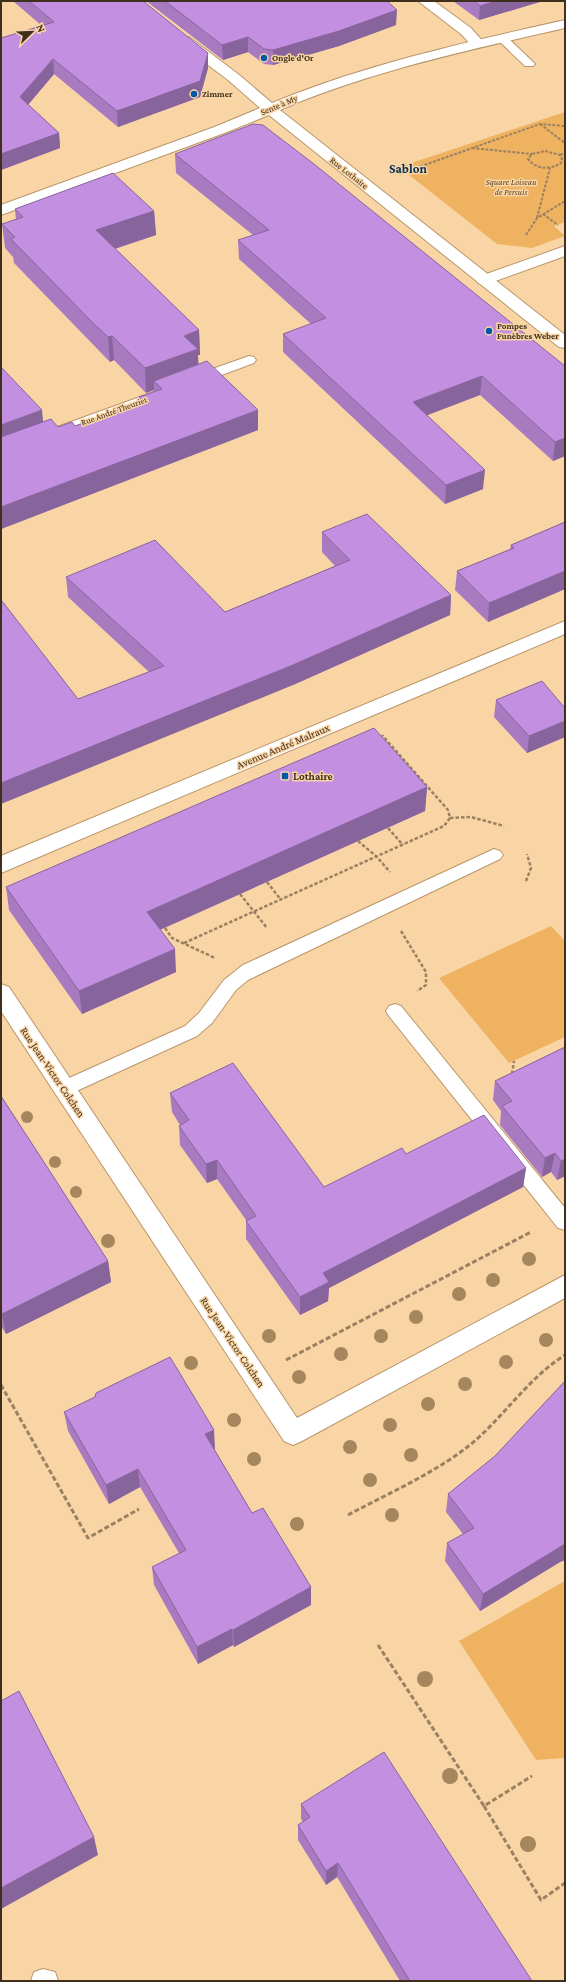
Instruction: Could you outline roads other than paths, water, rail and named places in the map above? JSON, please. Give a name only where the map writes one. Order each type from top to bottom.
[{"type":"street","points":[[425,1],[466,31],[478,44]]},
{"type":"street","name":"Sente à My","points":[[1,210],[222,129],[304,95],[359,76],[478,44],[565,24]]},
{"type":"street","name":"Rue Lothaire","points":[[174,32],[565,343]]},
{"type":"street","points":[[484,280],[565,251]]},
{"type":"street","name":"Avenue André Malraux","points":[[1,865],[565,627]]},
{"type":"street","name":"Rue Jean-Victor Colchen","points":[[1,993],[294,1433],[565,1286]]},
{"type":"lane","points":[[502,38],[529,64]]},
{"type":"lane","name":"Rue André Theuriet","points":[[37,439],[249,360]]},
{"type":"lane","points":[[65,1088],[191,1031],[207,1017],[228,985],[245,972],[494,855]]},
{"type":"lane","points":[[395,1011],[563,1219]]},
{"type":"lane","points":[[42,1981],[46,1981]]},
{"type":"place","name":"Ongle d'Or","points":[[264,58]]},
{"type":"place","name":"Zimmer","points":[[194,94]]},
{"type":"place","name":"Pompes Funèbres Weber","points":[[489,331]]},
{"type":"place","name":"Lothaire","points":[[285,776]]},
{"type":"district","name":"Sablon","points":[[408,168]]},
{"type":"park label","name":"Square Loiseau de Persuis","points":[[511,188]]}]
